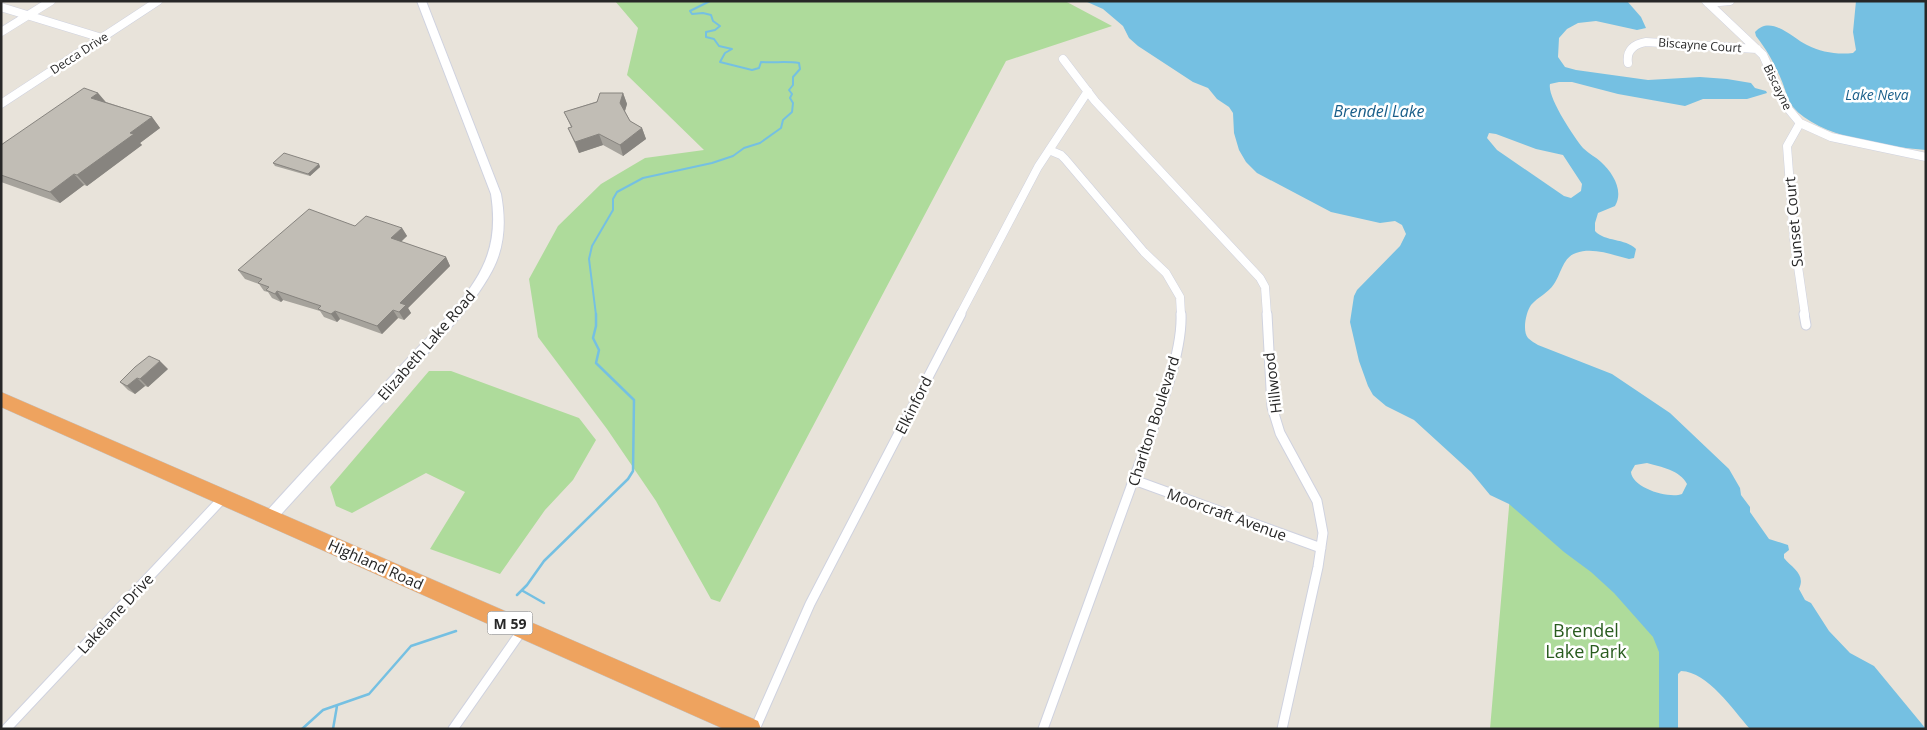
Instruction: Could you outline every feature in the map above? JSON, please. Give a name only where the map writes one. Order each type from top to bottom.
[{"type":"highway","name":"Highland Road","points":[[3,402],[270,517],[750,729]]},
{"type":"street","points":[[1,32],[51,1]]},
{"type":"street","name":"Decca Drive","points":[[1,104],[158,1]]},
{"type":"street","name":"Elizabeth Lake Road","points":[[270,517],[456,314],[484,276],[495,251],[500,223],[496,194],[421,1]]},
{"type":"street","points":[[1707,2],[1730,1]]},
{"type":"street","name":"Biscayne","points":[[1707,2],[1763,55],[1773,73],[1786,106],[1800,123],[1832,137],[1926,157]]},
{"type":"street","points":[[1,7],[102,38]]},
{"type":"street","name":"Biscayne Court","points":[[1628,63],[1628,51],[1634,44],[1646,42],[1757,49]]},
{"type":"street","name":"Hillwood","points":[[1063,59],[1088,91],[1260,278],[1264,287],[1267,300],[1266,330],[1272,406],[1280,433],[1308,482],[1317,501],[1322,520],[1321,548],[1301,650],[1282,729]]},
{"type":"street","name":"Elkinford","points":[[755,729],[810,604],[966,303],[1049,150],[1088,91]]},
{"type":"street","name":"Sunset Court","points":[[1800,123],[1787,146],[1794,240],[1806,325]]},
{"type":"street","name":"Charlton Boulevard","points":[[1043,729],[1134,480],[1178,345],[1180,297],[1166,273],[1133,238],[1080,175],[1061,155],[1049,150]]},
{"type":"street","name":"Moorcraft Avenue","points":[[1134,480],[1321,548]]},
{"type":"street","name":"Lakelane Drive","points":[[6,729],[224,497]]},
{"type":"street","points":[[453,729],[523,629]]},
{"type":"green space","points":[[615,1],[1065,1],[1112,26],[1006,61],[720,602],[711,599],[656,501],[607,429],[538,337],[529,279],[558,226],[601,184],[645,158],[704,150],[627,75],[638,28]]},
{"type":"green space","points":[[429,371],[451,371],[579,418],[596,440],[573,480],[545,510],[500,574],[430,549],[465,492],[426,473],[352,513],[336,506],[330,487]]},
{"type":"green space","name":"Brendel Lake Park","points":[[1512,472],[1671,520],[1676,729],[1490,729]]},
{"type":"water","name":"Brendel Lake","points":[[1085,1],[1627,1],[1641,17],[1646,28],[1637,30],[1596,21],[1578,23],[1567,29],[1559,38],[1558,57],[1565,67],[1648,80],[1700,77],[1727,79],[1751,83],[1755,88],[1766,91],[1767,93],[1747,99],[1703,99],[1685,106],[1618,94],[1572,82],[1550,84],[1553,98],[1568,126],[1583,148],[1610,171],[1618,188],[1615,206],[1598,213],[1595,231],[1604,237],[1626,243],[1636,249],[1634,258],[1629,259],[1596,251],[1582,251],[1568,258],[1552,287],[1529,308],[1525,322],[1526,335],[1538,345],[1612,374],[1670,413],[1729,469],[1740,488],[1741,495],[1750,507],[1750,512],[1769,539],[1788,545],[1789,550],[1784,554],[1784,558],[1801,579],[1799,589],[1805,600],[1811,603],[1829,631],[1850,653],[1874,666],[1926,729],[1750,729],[1710,685],[1691,673],[1681,671],[1678,674],[1678,729],[1659,729],[1659,652],[1653,637],[1614,593],[1591,572],[1564,552],[1509,504],[1490,495],[1471,472],[1414,420],[1386,406],[1373,395],[1368,386],[1359,361],[1350,322],[1354,296],[1357,290],[1400,246],[1406,234],[1402,225],[1395,221],[1380,223],[1331,212],[1257,173],[1246,162],[1239,150],[1234,133],[1233,113],[1229,107],[1217,99],[1208,88],[1193,82],[1138,46],[1129,38],[1123,26],[1103,9]],"holes":[[[1489,133],[1536,149],[1563,155],[1582,184],[1581,191],[1571,198],[1564,196],[1497,150],[1487,138]],[[1647,463],[1680,475],[1687,484],[1682,494],[1669,495],[1660,493],[1638,483],[1633,478],[1631,472],[1635,465]]]},
{"type":"water","name":"Lake Neva","points":[[1856,1],[1926,1],[1926,150],[1855,139],[1819,126],[1804,117],[1791,104],[1773,62],[1756,36],[1755,32],[1761,27],[1775,26],[1807,45],[1818,49],[1835,53],[1853,53],[1856,50],[1853,32]]},
{"type":"building","points":[[84,88],[98,93],[91,98],[152,117],[130,133],[134,134],[50,192],[1,175],[1,145]]},
{"type":"building","points":[[600,93],[623,93],[620,103],[630,121],[642,128],[620,145],[599,134],[575,142],[568,128],[572,127],[564,112],[597,102]]},
{"type":"building","points":[[284,153],[319,164],[308,174],[273,163]]},
{"type":"building","points":[[309,209],[355,226],[366,216],[402,228],[391,238],[446,257],[400,303],[406,305],[399,312],[393,310],[377,326],[335,311],[331,314],[318,309],[321,306],[277,291],[275,294],[266,290],[269,287],[258,283],[262,279],[238,270]]},
{"type":"building","points":[[149,356],[160,361],[140,379],[137,378],[127,386],[120,382],[135,367]]},
{"type":"waterway","points":[[596,315],[589,259],[592,246],[613,210],[613,199],[617,192],[643,178],[712,163],[733,156],[744,148],[760,143],[781,128],[783,120],[792,112],[793,103],[790,98],[792,94],[789,90],[793,85],[793,77],[800,69],[799,63],[761,62],[759,68],[752,70],[720,62],[725,53],[732,49],[719,46],[714,39],[706,37],[706,32],[715,30],[720,26],[713,21],[711,15],[703,13],[692,14],[690,11],[710,1]]},
{"type":"waterway","points":[[517,595],[527,585],[544,561],[628,479],[633,471],[634,400],[596,363],[599,350],[593,338],[596,315]]},
{"type":"waterway","points":[[523,591],[544,603]]},
{"type":"waterway","points":[[302,729],[323,710],[369,694],[411,646],[456,631]]},
{"type":"waterway","points":[[333,729],[337,706]]}]
